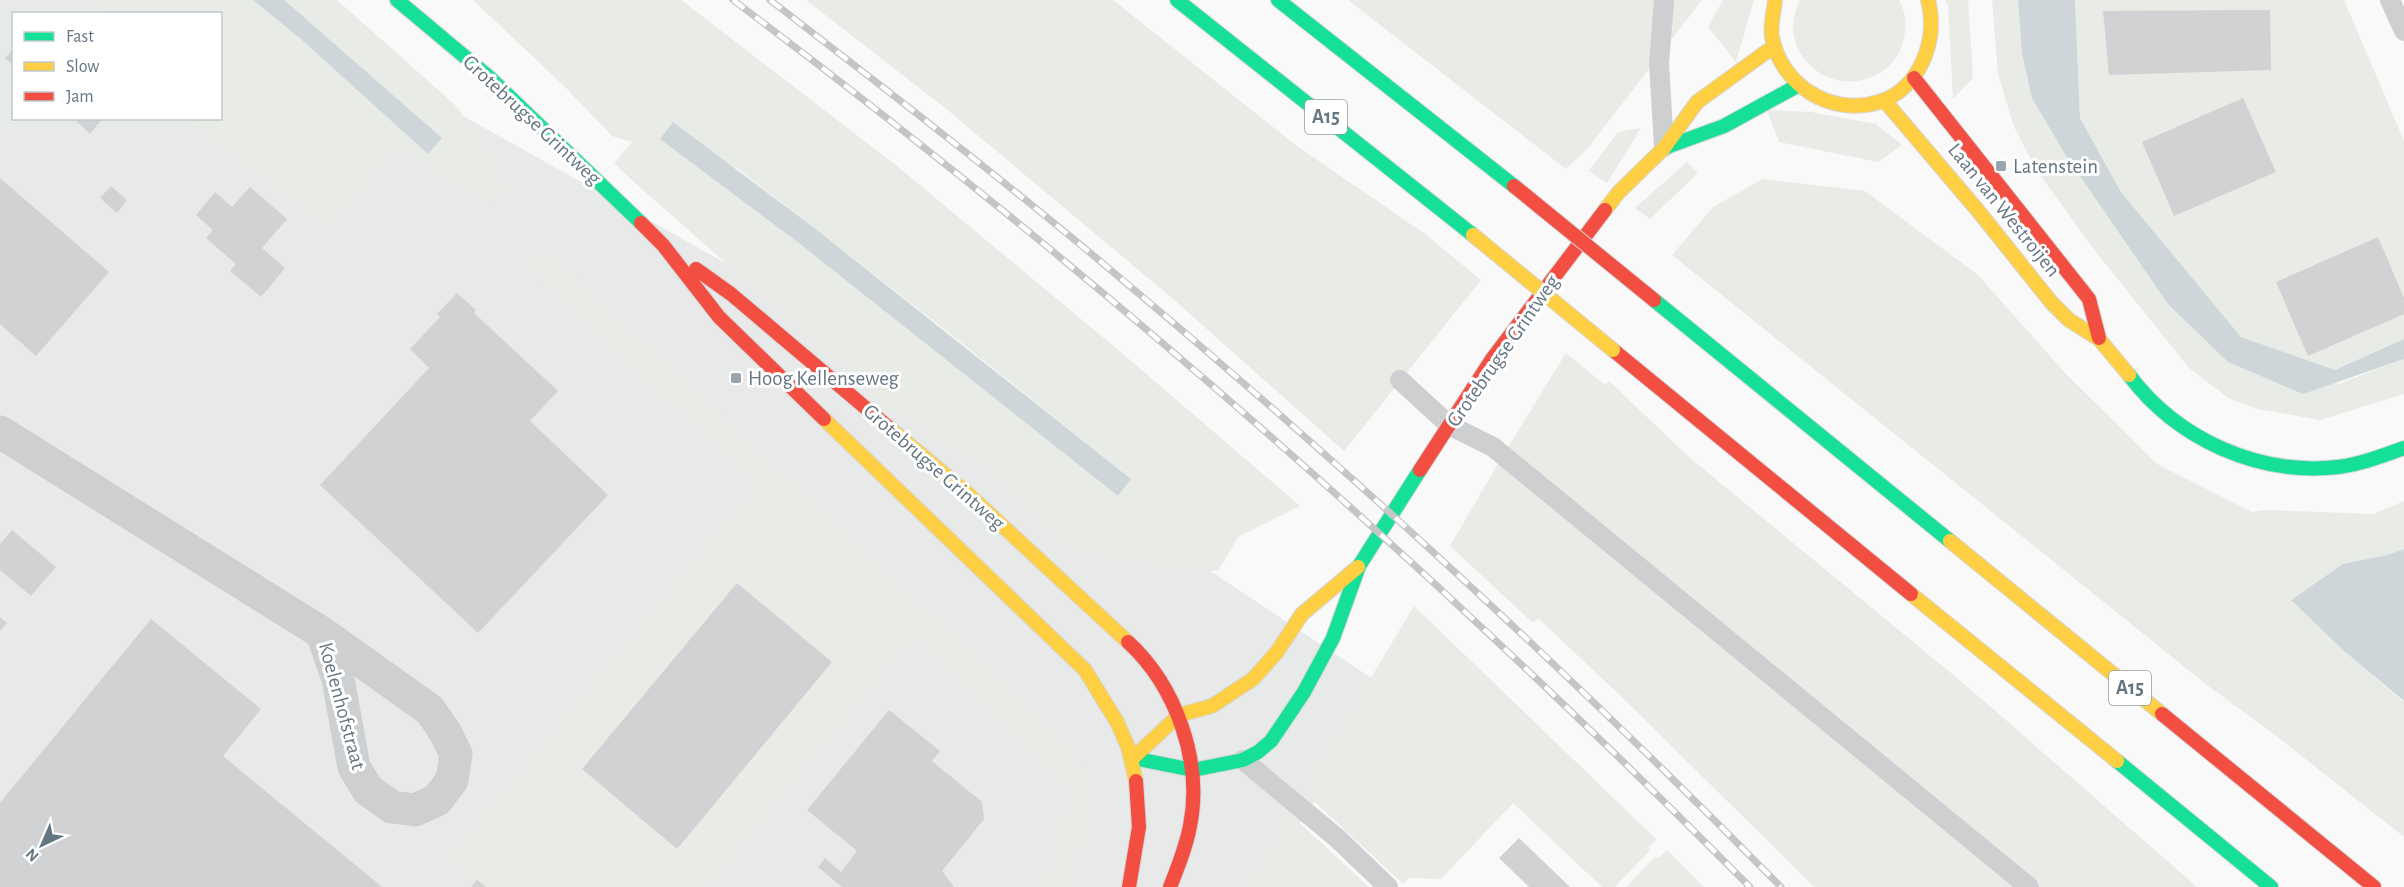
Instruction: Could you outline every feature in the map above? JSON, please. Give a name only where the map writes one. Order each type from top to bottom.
[{"type":"main road","name":"Grotebrugse Grintweg","points":[[397,0],[489,77],[663,245],[730,294],[967,493],[1137,650],[1166,688],[1179,715]]},
{"type":"main road","name":"A15","points":[[1177,0],[1473,235],[2271,887]]},
{"type":"main road","name":"A15","points":[[1278,0],[1514,186],[2374,887]]},
{"type":"main road","points":[[1775,0],[1770,25],[1773,48],[1778,62],[1797,86],[1816,99],[1838,106],[1862,106],[1884,100],[1900,91],[1914,78],[1928,51],[1931,37],[1932,22],[1928,0]]},
{"type":"main road","name":"Grotebrugse Grintweg","points":[[1133,758],[1193,770],[1243,760],[1258,752],[1271,741],[1304,692],[1333,638],[1359,566],[1492,359],[1618,193],[1664,148],[1697,102],[1773,48]]},
{"type":"main road","name":"Laan van Westroijen","points":[[1914,78],[2089,299],[2099,338]]},
{"type":"main road","name":"Grotebrugse Grintweg","points":[[1664,148],[1724,126],[1797,86]]},
{"type":"main road","name":"Laan van Westroijen","points":[[1884,100],[2065,317],[2099,338],[2152,402],[2179,424],[2202,439],[2254,462],[2302,470],[2361,463],[2404,448]]},
{"type":"main road","name":"Grotebrugse Grintweg","points":[[663,245],[719,317],[1085,670],[1118,720],[1133,758]]},
{"type":"main road","name":"Grotebrugse Grintweg","points":[[1133,758],[1179,715],[1212,706],[1253,679],[1302,614],[1359,566]]},
{"type":"main road","points":[[1170,887],[1192,828],[1193,770],[1179,715]]},
{"type":"main road","points":[[1129,887],[1138,837],[1139,808],[1139,783],[1133,758]]},
{"type":"street","name":"Koelenhofstraat","points":[[0,432],[322,633],[430,710],[456,754],[452,780],[436,800],[415,810],[392,807],[368,790],[354,767],[338,679],[322,633]]},
{"type":"lane","points":[[1664,0],[1659,63],[1664,148]]},
{"type":"lane","points":[[2390,0],[2404,31]]},
{"type":"lane","points":[[1400,380],[1449,425],[1493,447],[2029,887]]},
{"type":"lane","points":[[1243,760],[1337,838],[1388,887]]},
{"type":"shaded area","points":[[0,0],[257,0],[864,341],[1391,691],[1255,887],[0,887]]},
{"type":"shaded area","points":[[90,0],[337,0],[454,104],[473,128],[502,180],[505,187],[504,195],[499,199],[481,201],[401,147],[325,225],[188,121],[222,120],[222,84],[226,79],[222,74],[222,12],[107,12]]},
{"type":"shaded area","points":[[253,0],[284,0],[442,138],[428,154],[301,39]]},
{"type":"shaded area","points":[[473,0],[681,0],[897,166],[1123,354],[1300,506],[1238,537],[1218,571],[1173,571],[1066,546],[1036,513],[984,467],[897,414],[634,182],[614,163],[632,142],[612,136],[566,88]],"holes":[[[661,139],[737,168],[944,329],[1131,479],[1118,496],[800,244]]]},
{"type":"shaded area","points":[[806,0],[1113,0],[1297,146],[1425,234],[1481,280],[1344,451],[1172,298],[945,108]]},
{"type":"shaded area","points":[[1348,0],[1702,0],[1588,148],[1566,169]]},
{"type":"shaded area","points":[[1723,0],[1754,0],[1736,62],[1708,27]]},
{"type":"shaded area","points":[[1800,0],[1899,0],[1904,11],[1905,27],[1898,55],[1884,70],[1865,79],[1847,81],[1829,77],[1814,68],[1802,55],[1795,39],[1794,20]]},
{"type":"shaded area","points":[[1945,0],[1968,0],[1973,78],[1953,99],[1948,5]]},
{"type":"shaded area","points":[[1992,0],[2018,0],[2022,53],[2168,304],[2338,384],[2404,359],[2404,394],[2320,420],[2258,409],[2230,399],[2189,368],[2096,252],[2037,171],[2014,127],[1998,74]]},
{"type":"shaded area","points":[[2018,0],[2075,0],[2080,118],[2121,192],[2241,337],[2335,370],[2404,339],[2404,359],[2303,394],[2228,362],[2168,304],[2065,154],[2032,98],[2022,53]]},
{"type":"shaded area","points":[[2075,0],[2344,0],[2404,141],[2404,339],[2335,370],[2241,337],[2121,192],[2080,118]]},
{"type":"shaded area","points":[[1767,110],[1811,112],[1876,124],[1902,145],[1878,162],[1779,142]]},
{"type":"shaded area","points":[[673,122],[813,227],[1131,479],[1118,496],[800,244],[660,139]]},
{"type":"shaded area","points":[[1641,128],[1607,183],[1589,171],[1618,132]]},
{"type":"shaded area","points":[[1687,162],[1698,173],[1650,219],[1635,208]]},
{"type":"shaded area","points":[[1763,179],[1865,191],[1978,275],[2066,374],[2157,464],[2252,512],[2265,510],[2373,514],[2404,501],[2404,549],[2343,564],[2291,600],[2344,651],[2404,702],[2404,837],[2279,738],[2207,685],[1672,255],[1713,207]]},
{"type":"shaded area","points":[[542,247],[1079,757],[1088,819],[1071,887],[1042,887],[1066,807],[1068,787],[916,634],[707,887],[484,887],[448,859],[757,484],[629,365],[526,264]]},
{"type":"shaded area","points":[[1566,353],[1605,385],[1609,381],[1690,458],[1969,688],[2197,887],[2038,887],[1507,449]]},
{"type":"shaded area","points":[[1499,462],[2019,887],[1814,887],[1627,702],[1538,618],[1533,623],[1450,546]]},
{"type":"shaded area","points":[[2404,549],[2404,701],[2344,651],[2291,600],[2343,564]]},
{"type":"shaded area","points":[[1414,606],[1656,839],[1648,848],[1650,850],[1615,887],[1602,887],[1513,803],[1441,879],[1409,878],[1403,884],[1303,791]]},
{"type":"shaded area","points":[[1290,814],[1369,887],[1247,887]]},
{"type":"shaded area","points":[[1667,850],[1704,887],[1626,887],[1656,856],[1659,858]]},
{"type":"building","points":[[2270,10],[2271,70],[2109,75],[2103,11]]},
{"type":"building","points":[[12,50],[12,64],[5,58]]},
{"type":"building","points":[[2243,98],[2276,172],[2174,216],[2142,142]]},
{"type":"building","points":[[75,120],[101,120],[90,134]]},
{"type":"building","points":[[0,178],[109,272],[36,356],[0,324]]},
{"type":"building","points":[[111,186],[127,200],[117,213],[100,198]]},
{"type":"building","points":[[250,187],[287,219],[262,248],[285,268],[261,297],[230,271],[236,264],[206,238],[213,230],[196,215],[215,192],[232,207]]},
{"type":"building","points":[[2378,237],[2404,298],[2404,314],[2308,356],[2276,282]]},
{"type":"building","points":[[457,293],[476,310],[474,313],[558,391],[530,421],[608,495],[478,633],[320,485],[429,368],[410,349],[440,317],[437,314]]},
{"type":"building","points":[[12,530],[56,567],[31,596],[0,570],[0,544]]},
{"type":"building","points":[[737,583],[832,662],[677,849],[582,769]]},
{"type":"building","points":[[0,617],[7,623],[0,631]]},
{"type":"building","points":[[151,619],[261,709],[223,756],[382,887],[0,887],[0,803]]},
{"type":"building","points":[[889,710],[940,751],[932,761],[982,802],[984,819],[942,871],[954,887],[842,887],[818,867],[825,858],[841,872],[857,851],[807,810]]},
{"type":"building","points":[[1519,838],[1570,887],[1529,887],[1499,858]]},
{"type":"building","points":[[477,880],[486,887],[471,887]]},
{"type":"railway","points":[[733,0],[999,208],[1258,425],[1508,652],[1750,887]]},
{"type":"railway","points":[[770,0],[1054,223],[1271,407],[1530,642],[1781,887]]},
{"type":"traffic: fast","points":[[397,0],[489,77],[641,223]]},
{"type":"traffic: fast","points":[[1177,0],[1473,235]]},
{"type":"traffic: fast","points":[[1278,0],[1514,186]]},
{"type":"traffic: fast","points":[[1664,148],[1724,126],[1797,86]]},
{"type":"traffic: fast","points":[[1654,300],[1950,541]]},
{"type":"traffic: fast","points":[[2129,375],[2148,398],[2195,435],[2249,459],[2308,468],[2338,467],[2363,462],[2404,448]]},
{"type":"traffic: fast","points":[[1133,758],[1193,770],[1243,760],[1258,752],[1271,741],[1304,692],[1333,638],[1359,566],[1420,470]]},
{"type":"traffic: fast","points":[[2117,761],[2271,887]]},
{"type":"traffic: slow","points":[[1775,0],[1772,37],[1777,54],[1786,70],[1797,83],[1811,93],[1826,101],[1843,105],[1879,102],[1906,86],[1923,61],[1928,46],[1931,31],[1928,0]]},
{"type":"traffic: slow","points":[[1605,210],[1618,193],[1664,148],[1697,102],[1773,47]]},
{"type":"traffic: slow","points":[[1884,100],[1979,212],[2051,302],[2069,320],[2099,339],[2129,375]]},
{"type":"traffic: slow","points":[[1473,235],[1613,350]]},
{"type":"traffic: slow","points":[[824,419],[1085,670],[1117,722],[1128,747],[1136,781]]},
{"type":"traffic: slow","points":[[887,426],[967,493],[1128,642]]},
{"type":"traffic: slow","points":[[1950,541],[2162,714]]},
{"type":"traffic: slow","points":[[1133,758],[1179,715],[1212,706],[1253,679],[1277,652],[1302,614],[1358,567]]},
{"type":"traffic: slow","points":[[1911,594],[2117,761]]},
{"type":"traffic: jam","points":[[1914,78],[2089,299],[2099,338]]},
{"type":"traffic: jam","points":[[1514,186],[1654,300]]},
{"type":"traffic: jam","points":[[1420,470],[1492,359],[1605,210]]},
{"type":"traffic: jam","points":[[641,223],[663,245],[719,317],[824,419]]},
{"type":"traffic: jam","points":[[696,269],[731,294],[887,426]]},
{"type":"traffic: jam","points":[[1613,350],[1911,594]]},
{"type":"traffic: jam","points":[[1128,642],[1160,680],[1182,726],[1189,751],[1193,776],[1190,826],[1170,887]]},
{"type":"traffic: jam","points":[[2162,714],[2374,887]]},
{"type":"traffic: jam","points":[[1129,887],[1139,827],[1136,781]]},
{"type":"place","name":"Latenstein","points":[[2001,166]]},
{"type":"place","name":"Hoog Kellenseweg","points":[[736,378]]}]
